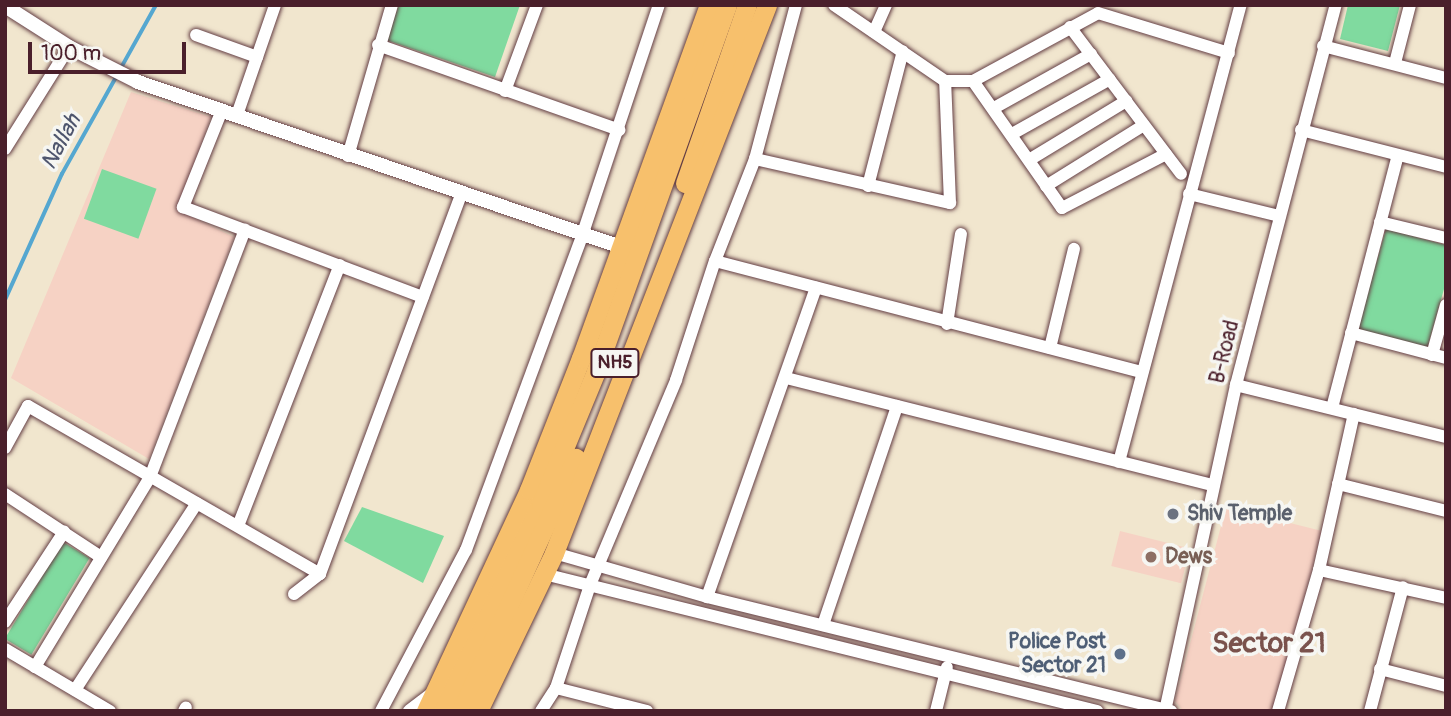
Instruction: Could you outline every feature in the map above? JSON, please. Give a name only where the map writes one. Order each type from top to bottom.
[{"type":"highway","points":[[440,705],[529,490],[621,247],[656,178],[709,5]]},
{"type":"highway","name":"NH5","points":[[440,705],[546,492],[596,371],[656,178],[727,5]]},
{"type":"highway","name":"NH5","points":[[440,705],[558,503],[690,188],[747,5]]},
{"type":"highway","points":[[478,711],[554,553],[690,188],[767,5]]},
{"type":"street","points":[[237,115],[275,5]]},
{"type":"street","points":[[348,156],[378,45],[393,5]]},
{"type":"street","points":[[505,91],[537,5]]},
{"type":"street","points":[[381,711],[466,550],[582,236],[659,5]]},
{"type":"street","points":[[541,711],[556,688],[590,585],[676,380],[715,261],[755,159],[796,5]]},
{"type":"street","points":[[834,5],[945,81],[973,81],[1099,9],[1229,53]]},
{"type":"street","points":[[874,32],[886,5]]},
{"type":"street","points":[[1119,462],[1241,5]]},
{"type":"street","name":"B-Road","points":[[1167,710],[1212,485],[1301,130],[1336,5]]},
{"type":"street","points":[[1395,63],[1410,5]]},
{"type":"street","points":[[6,6],[69,47],[138,82],[582,236],[621,247]]},
{"type":"street","points":[[1070,27],[1181,174]]},
{"type":"street","points":[[195,34],[257,57]]},
{"type":"street","points":[[378,45],[619,130]]},
{"type":"street","points":[[1323,46],[1446,78]]},
{"type":"street","points":[[5,149],[69,47]]},
{"type":"street","points":[[867,186],[903,51]]},
{"type":"street","points":[[994,108],[1091,54]]},
{"type":"street","points":[[1012,134],[1110,79]]},
{"type":"street","points":[[755,159],[950,203],[945,81]]},
{"type":"street","points":[[973,81],[1062,208],[1166,154]]},
{"type":"street","points":[[1029,160],[1126,101]]},
{"type":"street","points":[[222,110],[183,207],[424,297]]},
{"type":"street","points":[[1046,186],[1144,125]]},
{"type":"street","points":[[1301,130],[1446,167]]},
{"type":"street","points":[[1332,408],[1398,155]]},
{"type":"street","points":[[294,594],[320,574],[462,193]]},
{"type":"street","points":[[1189,194],[1279,216]]},
{"type":"street","points":[[1380,222],[1446,239]]},
{"type":"street","points":[[35,667],[150,477],[245,230]]},
{"type":"street","points":[[947,324],[961,234]]},
{"type":"street","points":[[1050,348],[1074,249]]},
{"type":"street","points":[[715,261],[947,324],[1142,372]]},
{"type":"street","points":[[238,526],[340,265]]},
{"type":"street","points":[[697,611],[786,377],[816,288]]},
{"type":"street","points":[[1351,333],[1439,356],[1446,305]]},
{"type":"street","points":[[786,377],[1212,485]]},
{"type":"street","points":[[1236,385],[1446,436]]},
{"type":"street","points":[[5,449],[27,406],[320,574]]},
{"type":"street","points":[[823,625],[898,406]]},
{"type":"street","points":[[1278,711],[1319,570],[1354,414]]},
{"type":"street","points":[[1338,484],[1446,511]]},
{"type":"street","points":[[5,494],[102,556]]},
{"type":"street","points":[[75,690],[197,503]]},
{"type":"street","points":[[5,622],[64,532]]},
{"type":"street","points":[[554,553],[704,596],[1167,710]]},
{"type":"street","points":[[1319,570],[1446,598]]},
{"type":"street","points":[[544,574],[1097,711]]},
{"type":"street","points":[[1370,711],[1403,587]]},
{"type":"street","points":[[5,649],[110,711]]},
{"type":"street","points":[[936,711],[949,657]]},
{"type":"street","points":[[1380,669],[1446,686]]},
{"type":"street","points":[[556,688],[647,711]]},
{"type":"street","points":[[410,711],[440,705]]},
{"type":"shaded area","points":[[131,92],[211,117],[177,210],[234,237],[149,459],[11,378]]},
{"type":"shaded area","points":[[1226,507],[1322,531],[1274,711],[1183,711],[1175,701]]},
{"type":"shaded area","name":"Dews","points":[[1120,531],[1190,548],[1181,583],[1111,566]]},
{"type":"green space","points":[[399,5],[520,5],[495,77],[386,40]]},
{"type":"green space","points":[[1348,5],[1400,5],[1388,51],[1340,39]]},
{"type":"green space","points":[[102,169],[157,189],[138,239],[84,219]]},
{"type":"green space","points":[[1386,229],[1446,245],[1446,282],[1427,349],[1357,330]]},
{"type":"green space","points":[[362,507],[444,536],[423,583],[344,541]]},
{"type":"green space","points":[[63,542],[90,558],[31,655],[5,639]]},
{"type":"waterway","name":"Nallah","points":[[121,68],[156,5]]},
{"type":"waterway","name":"Nallah","points":[[5,300],[62,174],[118,74]]},
{"type":"place","name":"Shiv Temple","points":[[1173,514]]},
{"type":"place","name":"Dews","points":[[1151,557]]},
{"type":"place","name":"Police Post Sector 21","points":[[1120,654]]},
{"type":"district","name":"Sector 21","points":[[1269,644]]}]
